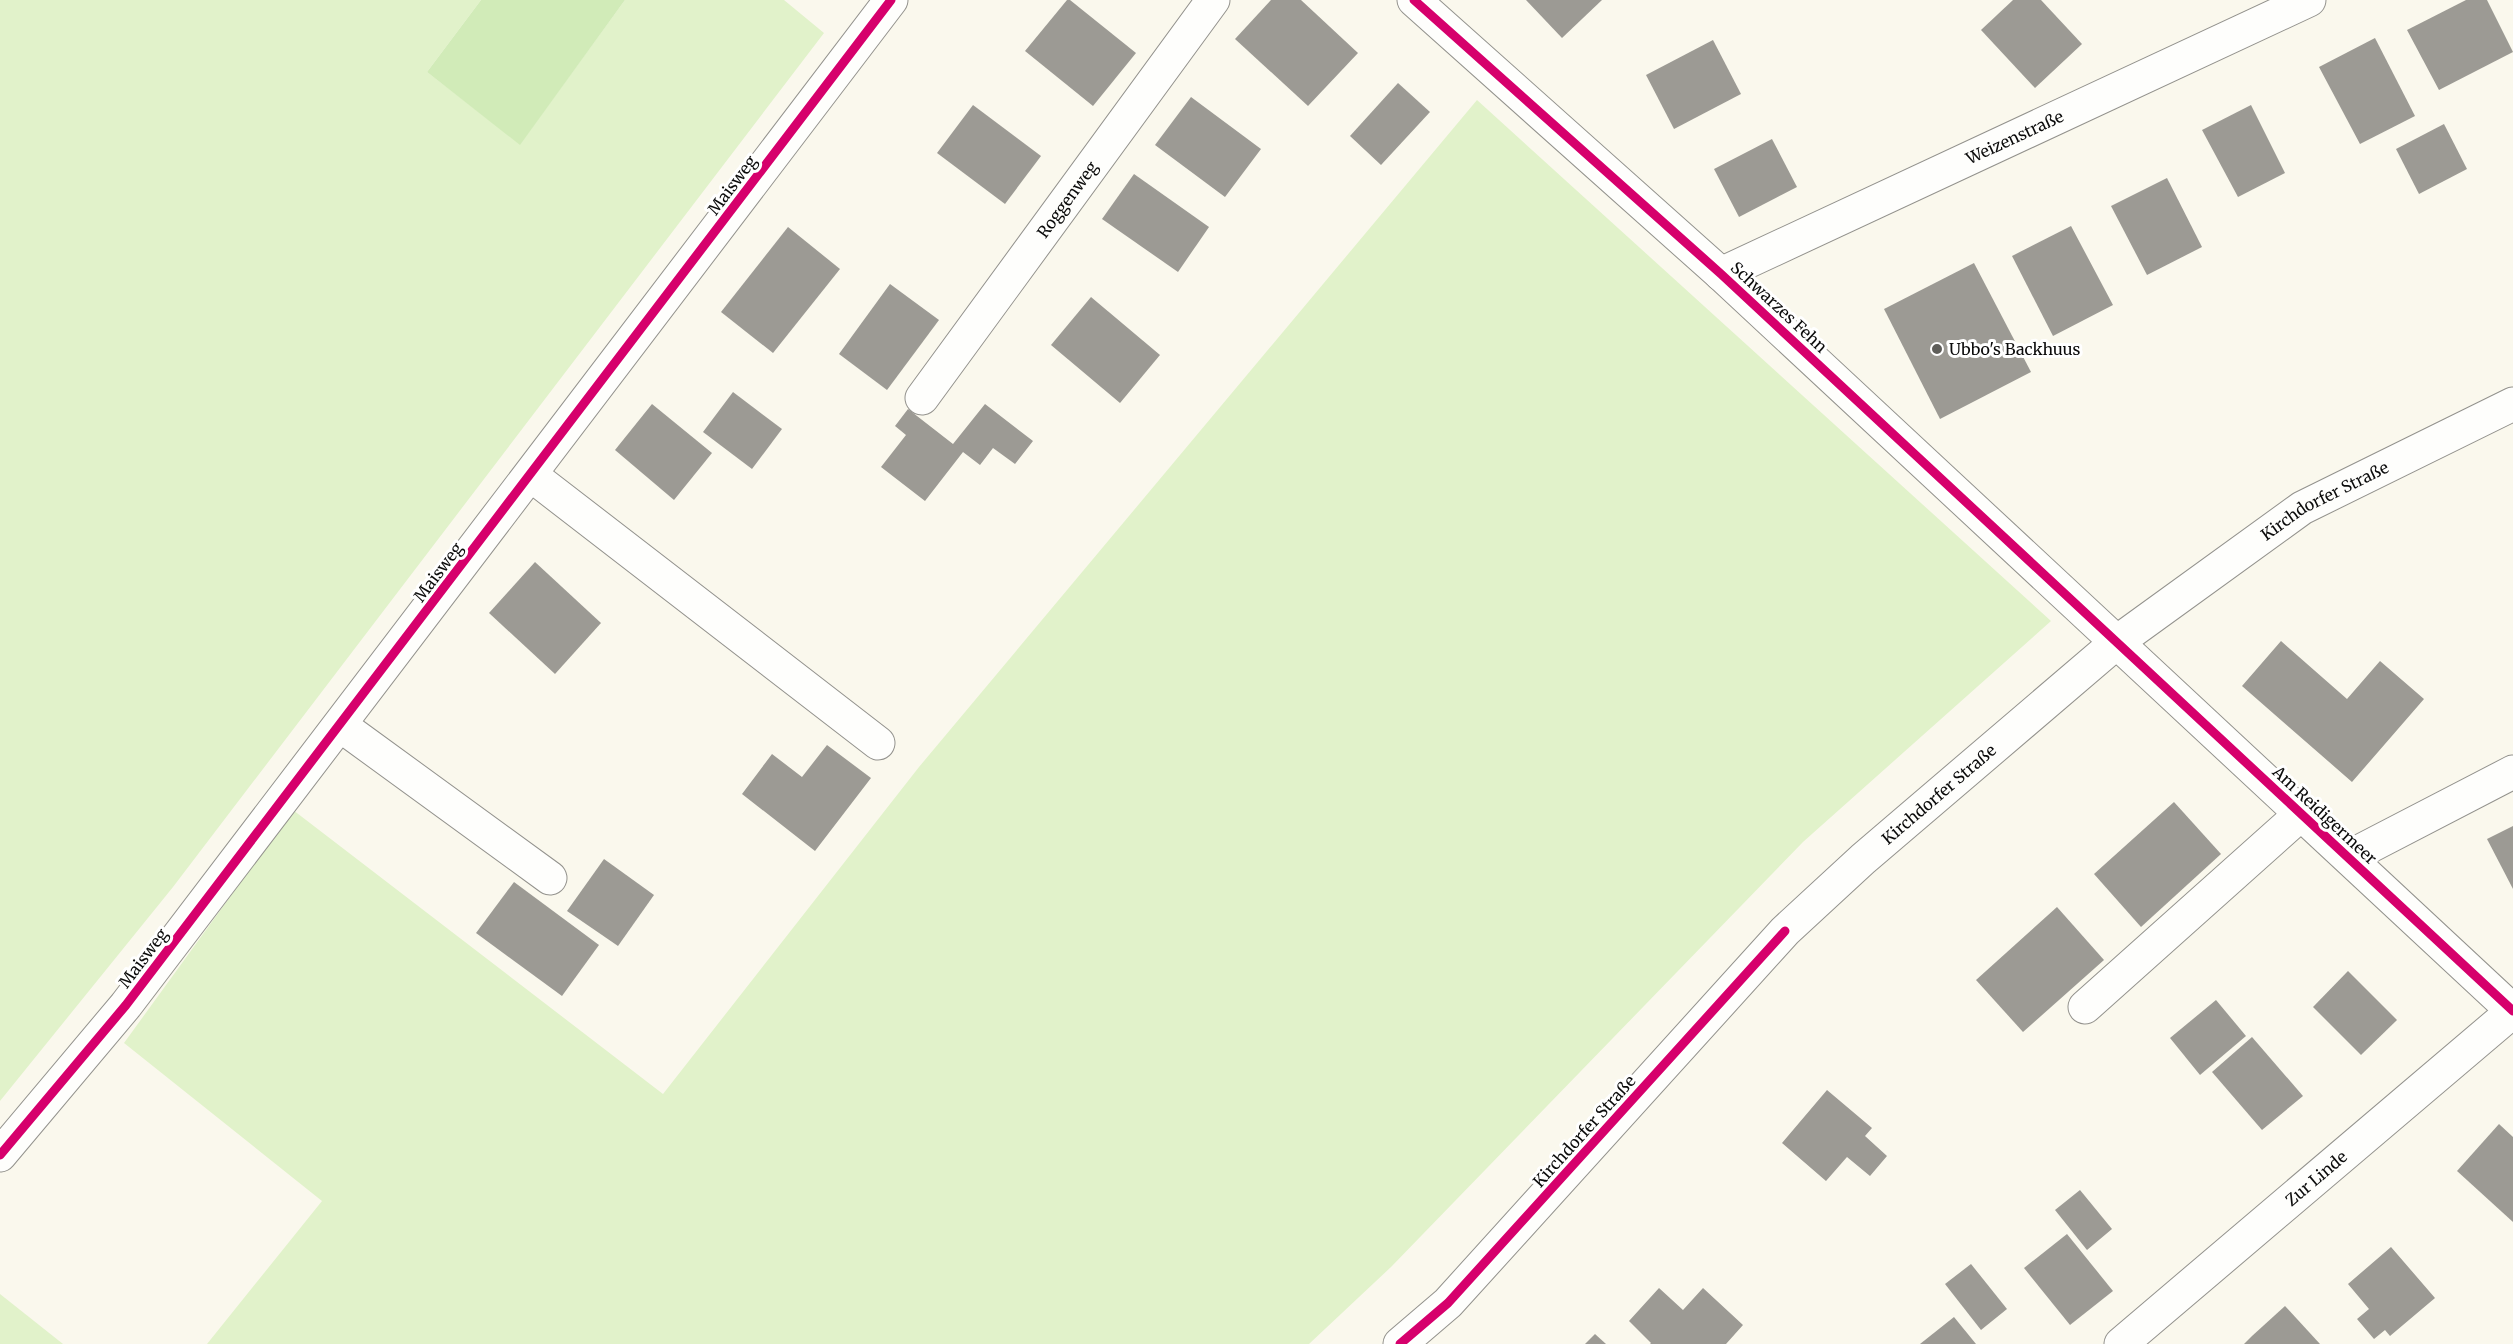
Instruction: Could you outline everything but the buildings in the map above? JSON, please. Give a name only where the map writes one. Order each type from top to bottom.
[{"type":"street","name":"Maisweg","points":[[0,1155],[126,1005],[891,0]]},
{"type":"street","name":"Roggenweg","points":[[922,398],[1213,0]]},
{"type":"street","name":"Schwarzes Fehn","points":[[1414,0],[1721,274],[2117,642]]},
{"type":"street","name":"Weizenstraße","points":[[1721,274],[2309,0]]},
{"type":"street","name":"Kirchdorfer Straße","points":[[1400,1344],[1448,1303],[1785,932],[1863,859],[2117,642],[2302,508],[2513,404]]},
{"type":"street","points":[[531,475],[878,743]]},
{"type":"street","name":"Am Reidigermeer","points":[[2117,642],[2513,1011]]},
{"type":"street","points":[[340,725],[550,878]]},
{"type":"street","points":[[2349,856],[2513,772]]},
{"type":"street","points":[[2085,1007],[2301,814]]},
{"type":"street","name":"Zur Linde","points":[[2121,1344],[2513,1011]]},
{"type":"green space","points":[[0,0],[481,0],[427,72],[520,144],[625,0],[784,0],[824,33],[173,887],[0,1101]]},
{"type":"green space","points":[[481,0],[625,0],[520,145],[427,72]]},
{"type":"green space","points":[[1477,100],[2051,621],[1803,842],[1391,1267],[1309,1344],[207,1344],[322,1201],[124,1043],[293,810],[663,1094],[919,767]]},
{"type":"green space","points":[[0,1294],[63,1344],[0,1344]]},
{"type":"cycle path","points":[[0,1155],[126,1005],[891,0]]},
{"type":"cycle path","points":[[1414,0],[1721,274],[2513,1011]]},
{"type":"cycle path","points":[[1400,1344],[1448,1303],[1785,931]]},
{"type":"place","name":"Ubbo's Backhuus","points":[[1937,349]]}]
